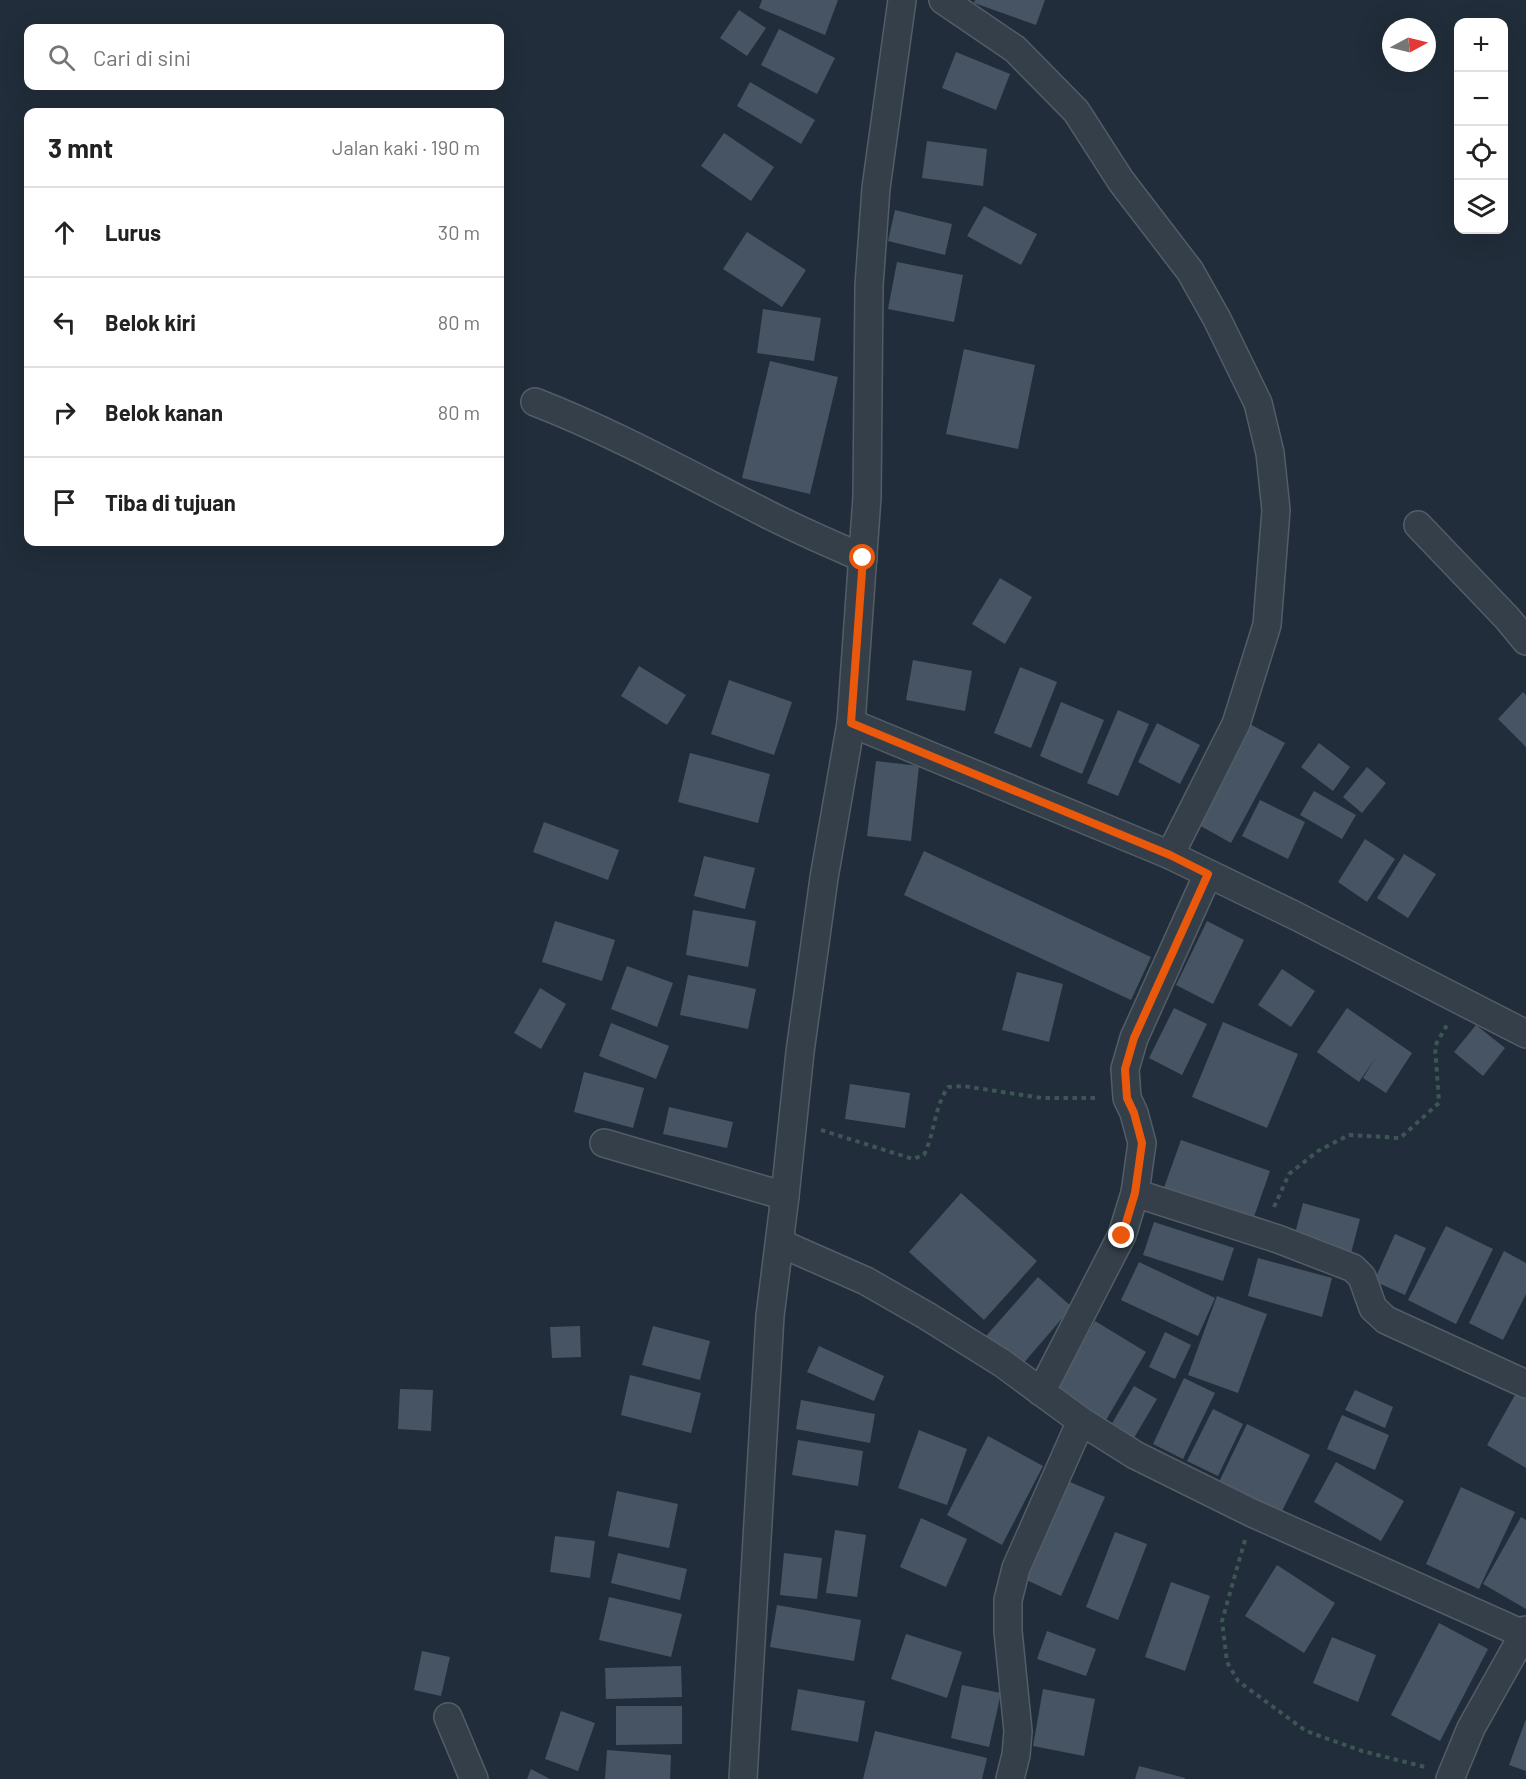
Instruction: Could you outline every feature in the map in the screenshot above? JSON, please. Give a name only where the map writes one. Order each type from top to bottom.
[{"type":"street","points":[[743,1779],[770,1316],[792,1120],[824,878],[851,723],[867,497],[869,286],[876,188],[902,0]]},
{"type":"street","points":[[943,0],[1015,50],[1076,111],[1121,181],[1190,271],[1258,403],[1270,453],[1276,510],[1267,626],[1236,724],[1170,855]]},
{"type":"street","points":[[535,402],[606,433],[677,467],[769,516],[863,558]]},
{"type":"street","points":[[1418,525],[1526,641]]},
{"type":"street","points":[[851,723],[1170,855],[1296,916],[1526,1034]]},
{"type":"street","points":[[1041,1392],[1122,1236],[1135,1193],[1142,1143],[1134,1113],[1127,1098],[1125,1069],[1134,1038],[1208,874]]},
{"type":"street","points":[[604,1143],[785,1196]]},
{"type":"street","points":[[1135,1193],[1278,1239],[1353,1268],[1362,1277],[1373,1308],[1386,1320],[1526,1384]]},
{"type":"street","points":[[780,1243],[866,1281],[916,1310],[1002,1363],[1081,1421],[1135,1455],[1252,1513],[1525,1634],[1471,1728],[1456,1777]]},
{"type":"street","points":[[1010,1779],[1016,1755],[1018,1731],[1008,1632],[1008,1600],[1016,1568],[1081,1421]]},
{"type":"street","points":[[448,1717],[474,1779]]},
{"type":"path","points":[[1278,1239],[1273,1210],[1289,1174],[1318,1151],[1349,1135],[1400,1138],[1439,1102],[1435,1046],[1461,1001]]},
{"type":"path","points":[[792,1120],[913,1159],[924,1155],[929,1145],[940,1100],[948,1087],[963,1086],[1042,1098],[1127,1098]]},
{"type":"path","points":[[1252,1513],[1222,1621],[1227,1662],[1238,1681],[1306,1731],[1362,1751],[1456,1777]]},
{"type":"building","points":[[762,0],[838,0],[825,35],[759,8]]},
{"type":"building","points":[[975,0],[1045,0],[1036,25],[974,3]]},
{"type":"building","points":[[739,10],[766,28],[747,56],[720,38]]},
{"type":"building","points":[[779,29],[835,58],[817,94],[761,65]]},
{"type":"building","points":[[956,52],[1010,74],[996,110],[942,88]]},
{"type":"building","points":[[750,82],[815,120],[801,144],[737,106]]},
{"type":"building","points":[[724,133],[774,167],[751,201],[701,166]]},
{"type":"building","points":[[927,141],[987,149],[983,186],[922,178]]},
{"type":"building","points":[[984,206],[1037,234],[1021,265],[967,236]]},
{"type":"building","points":[[895,210],[952,224],[945,255],[888,241]]},
{"type":"building","points":[[747,232],[806,270],[782,307],[723,269]]},
{"type":"building","points":[[897,262],[963,275],[954,322],[888,309]]},
{"type":"building","points":[[763,309],[821,318],[814,361],[757,353]]},
{"type":"building","points":[[964,349],[1035,365],[1018,449],[946,434]]},
{"type":"building","points":[[770,361],[838,377],[810,494],[742,478]]},
{"type":"building","points":[[1000,578],[1032,597],[1005,644],[972,624]]},
{"type":"building","points":[[913,660],[972,671],[965,711],[906,700]]},
{"type":"building","points":[[639,666],[686,695],[667,725],[621,696]]},
{"type":"building","points":[[1020,667],[1057,682],[1031,748],[994,733]]},
{"type":"building","points":[[729,680],[792,702],[774,755],[711,734]]},
{"type":"building","points":[[1523,692],[1526,695],[1526,747],[1498,719]]},
{"type":"building","points":[[1061,702],[1104,720],[1082,774],[1040,756]]},
{"type":"building","points":[[1118,710],[1149,724],[1118,796],[1087,783]]},
{"type":"building","points":[[1157,723],[1200,745],[1180,784],[1138,762]]},
{"type":"building","points":[[1250,724],[1285,743],[1231,843],[1197,824]]},
{"type":"building","points":[[1319,743],[1350,767],[1333,791],[1301,767]]},
{"type":"building","points":[[690,753],[770,774],[758,823],[678,802]]},
{"type":"building","points":[[876,761],[919,766],[911,841],[867,836]]},
{"type":"building","points":[[1367,767],[1386,783],[1362,813],[1343,797]]},
{"type":"building","points":[[1314,791],[1356,815],[1342,839],[1300,815]]},
{"type":"building","points":[[1260,800],[1305,822],[1288,859],[1242,836]]},
{"type":"building","points":[[544,822],[619,850],[608,880],[533,852]]},
{"type":"building","points":[[1365,839],[1395,859],[1367,902],[1338,882]]},
{"type":"building","points":[[924,851],[1151,957],[1131,1000],[904,895]]},
{"type":"building","points":[[1404,854],[1436,874],[1408,918],[1377,898]]},
{"type":"building","points":[[704,856],[755,868],[745,909],[694,896]]},
{"type":"building","points":[[693,910],[756,921],[748,967],[686,955]]},
{"type":"building","points":[[555,921],[615,940],[602,981],[542,962]]},
{"type":"building","points":[[1207,921],[1244,940],[1213,1004],[1176,985]]},
{"type":"building","points":[[627,966],[673,983],[657,1027],[611,1009]]},
{"type":"building","points":[[1282,969],[1315,991],[1291,1027],[1258,1005]]},
{"type":"building","points":[[1017,972],[1063,984],[1049,1042],[1002,1030]]},
{"type":"building","points":[[688,975],[756,989],[748,1029],[680,1015]]},
{"type":"building","points":[[540,988],[566,1004],[541,1049],[514,1033]]},
{"type":"building","points":[[1174,1008],[1207,1024],[1182,1075],[1149,1058]]},
{"type":"building","points":[[1347,1008],[1412,1053],[1386,1093],[1363,1078],[1376,1057],[1359,1082],[1317,1052]]},
{"type":"building","points":[[1223,1022],[1298,1054],[1267,1128],[1192,1097]]},
{"type":"building","points":[[611,1023],[669,1046],[656,1079],[599,1056]]},
{"type":"building","points":[[1476,1025],[1505,1048],[1483,1076],[1454,1052]]},
{"type":"building","points":[[584,1072],[644,1088],[633,1128],[574,1112]]},
{"type":"building","points":[[850,1084],[910,1093],[905,1128],[845,1119]]},
{"type":"building","points":[[669,1107],[733,1122],[727,1148],[663,1134]]},
{"type":"building","points":[[1181,1140],[1270,1171],[1250,1228],[1161,1196]]},
{"type":"building","points":[[961,1193],[1037,1261],[984,1320],[909,1252]]},
{"type":"building","points":[[1303,1203],[1360,1219],[1350,1257],[1293,1241]]},
{"type":"building","points":[[1154,1222],[1234,1248],[1223,1281],[1143,1255]]},
{"type":"building","points":[[1446,1226],[1493,1249],[1456,1324],[1408,1300]]},
{"type":"building","points":[[1395,1234],[1426,1248],[1405,1295],[1374,1281]]},
{"type":"building","points":[[1504,1251],[1526,1263],[1526,1294],[1503,1340],[1469,1323]]},
{"type":"building","points":[[1258,1258],[1332,1278],[1322,1317],[1248,1296]]},
{"type":"building","points":[[1139,1262],[1215,1298],[1198,1336],[1121,1300]]},
{"type":"building","points":[[1038,1277],[1072,1307],[1021,1366],[986,1336]]},
{"type":"building","points":[[1217,1296],[1267,1314],[1238,1393],[1188,1375]]},
{"type":"building","points":[[1095,1321],[1146,1352],[1106,1420],[1055,1390]]},
{"type":"building","points":[[580,1326],[581,1357],[552,1358],[550,1327]]},
{"type":"building","points":[[653,1326],[710,1341],[700,1380],[642,1365]]},
{"type":"building","points":[[1165,1332],[1191,1345],[1175,1379],[1149,1367]]},
{"type":"building","points":[[819,1346],[884,1376],[874,1401],[807,1372]]},
{"type":"building","points":[[630,1375],[701,1393],[691,1433],[621,1415]]},
{"type":"building","points":[[1184,1378],[1215,1393],[1183,1459],[1153,1444]]},
{"type":"building","points":[[1134,1386],[1157,1399],[1134,1438],[1111,1425]]},
{"type":"building","points":[[1520,1386],[1526,1389],[1526,1468],[1487,1445]]},
{"type":"building","points":[[400,1389],[433,1390],[431,1431],[398,1429]]},
{"type":"building","points":[[1355,1390],[1393,1407],[1385,1428],[1345,1410]]},
{"type":"building","points":[[801,1400],[875,1414],[870,1443],[796,1429]]},
{"type":"building","points":[[1213,1409],[1243,1424],[1218,1476],[1187,1461]]},
{"type":"building","points":[[1342,1415],[1389,1435],[1375,1470],[1327,1449]]},
{"type":"building","points":[[1247,1424],[1310,1455],[1280,1515],[1218,1484]]},
{"type":"building","points":[[919,1430],[967,1449],[947,1505],[898,1488]]},
{"type":"building","points":[[988,1436],[1043,1466],[1002,1545],[947,1515]]},
{"type":"building","points":[[798,1440],[863,1451],[858,1486],[792,1475]]},
{"type":"building","points":[[1336,1462],[1404,1501],[1381,1541],[1314,1502]]},
{"type":"building","points":[[1063,1479],[1105,1497],[1061,1596],[1020,1577]]},
{"type":"building","points":[[1461,1487],[1515,1512],[1479,1589],[1426,1564]]},
{"type":"building","points":[[617,1491],[678,1504],[669,1548],[608,1536]]},
{"type":"building","points":[[1521,1517],[1526,1520],[1526,1609],[1483,1584]]},
{"type":"building","points":[[921,1518],[967,1539],[946,1587],[900,1567]]},
{"type":"building","points":[[835,1530],[866,1535],[857,1597],[826,1593]]},
{"type":"building","points":[[1115,1532],[1147,1544],[1118,1620],[1086,1607]]},
{"type":"building","points":[[555,1536],[595,1541],[590,1578],[550,1572]]},
{"type":"building","points":[[618,1553],[687,1569],[680,1600],[611,1583]]},
{"type":"building","points":[[784,1553],[822,1558],[817,1599],[780,1595]]},
{"type":"building","points":[[1277,1565],[1335,1603],[1304,1653],[1245,1616]]},
{"type":"building","points":[[1171,1582],[1210,1596],[1185,1671],[1145,1657]]},
{"type":"building","points":[[609,1597],[682,1614],[671,1657],[599,1640]]},
{"type":"building","points":[[777,1605],[861,1620],[854,1661],[770,1647]]},
{"type":"building","points":[[1439,1623],[1488,1649],[1440,1741],[1391,1715]]},
{"type":"building","points":[[1047,1631],[1096,1649],[1086,1676],[1037,1659]]},
{"type":"building","points":[[906,1634],[962,1652],[947,1698],[891,1679]]},
{"type":"building","points":[[1332,1637],[1376,1655],[1358,1702],[1313,1683]]},
{"type":"building","points":[[422,1651],[450,1657],[441,1696],[414,1690]]},
{"type":"building","points":[[681,1666],[682,1697],[606,1699],[605,1668]]},
{"type":"building","points":[[962,1685],[1001,1693],[989,1747],[951,1738]]},
{"type":"building","points":[[798,1689],[865,1701],[858,1742],[791,1730]]},
{"type":"building","points":[[1043,1689],[1095,1699],[1084,1756],[1033,1746]]},
{"type":"building","points":[[616,1706],[682,1706],[682,1744],[616,1745]]},
{"type":"building","points":[[561,1711],[595,1723],[578,1771],[545,1759]]},
{"type":"building","points":[[1526,1719],[1526,1771],[1509,1765]]},
{"type":"building","points":[[875,1731],[987,1758],[982,1779],[863,1779]]},
{"type":"building","points":[[607,1750],[671,1755],[670,1779],[605,1779]]},
{"type":"building","points":[[1139,1766],[1185,1778],[1185,1779],[1135,1779]]},
{"type":"building","points":[[531,1769],[550,1779],[527,1779]]},
{"type":"route","points":[[863,558],[851,723],[1170,855],[1208,874],[1134,1038],[1125,1069],[1127,1098],[1134,1113],[1142,1143],[1135,1193],[1122,1236]]}]
